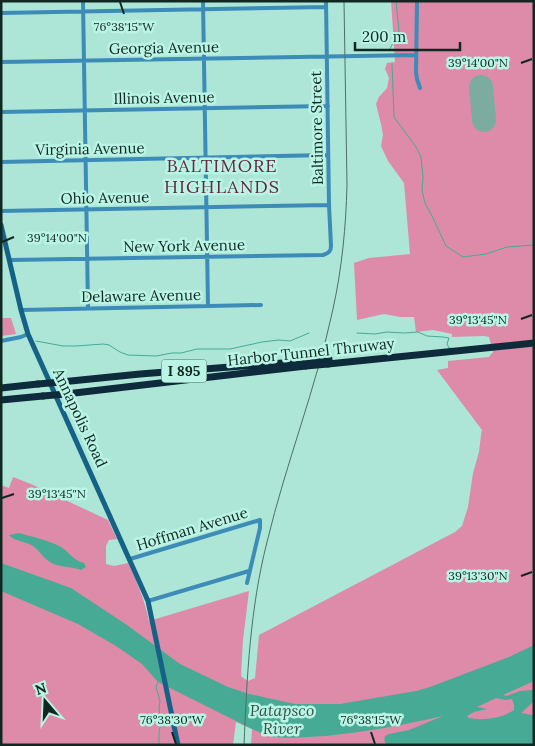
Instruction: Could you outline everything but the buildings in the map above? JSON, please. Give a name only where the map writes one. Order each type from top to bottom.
[{"type":"highway","name":"Harbor Tunnel Thruway","points":[[418,353],[534,339]]},
{"type":"highway","name":"Harbor Tunnel Thruway","points":[[1,400],[66,394],[328,361],[534,343]]},
{"type":"highway","name":"Harbor Tunnel Thruway","points":[[1,388],[146,374],[307,364]]},
{"type":"main road","name":"Annapolis Road","points":[[1,225],[28,334],[148,601],[178,745]]},
{"type":"street","points":[[83,1],[88,308]]},
{"type":"street","points":[[203,1],[208,306]]},
{"type":"street","name":"Baltimore Street","points":[[326,1],[331,246],[329,253]]},
{"type":"street","points":[[417,1],[416,56],[417,79],[420,88]]},
{"type":"street","points":[[1,13],[326,7]]},
{"type":"street","name":"Georgia Avenue","points":[[1,62],[416,56]]},
{"type":"street","name":"Illinois Avenue","points":[[1,112],[328,106]]},
{"type":"street","name":"Virginia Avenue","points":[[1,162],[328,155]]},
{"type":"street","name":"Ohio Avenue","points":[[1,211],[329,205]]},
{"type":"street","name":"New York Avenue","points":[[10,260],[323,255],[329,253]]},
{"type":"street","name":"Delaware Avenue","points":[[21,310],[262,306]]},
{"type":"street","points":[[1,341],[28,334]]},
{"type":"street","name":"Hoffman Avenue","points":[[130,559],[260,520],[260,528],[250,571]]},
{"type":"street","points":[[247,583],[250,571]]},
{"type":"street","points":[[148,601],[250,571]]},
{"type":"shaded area","points":[[391,1],[534,1],[534,745],[251,745],[252,729],[236,722],[233,745],[1,745],[1,485],[9,488],[13,477],[108,520],[117,539],[109,540],[106,546],[106,564],[114,566],[128,563],[149,621],[249,591],[241,676],[248,681],[255,678],[259,635],[455,532],[462,526],[468,507],[482,430],[437,370],[448,368],[448,361],[489,357],[493,352],[489,337],[452,337],[452,334],[433,330],[416,332],[414,317],[384,314],[357,320],[354,263],[369,258],[410,254],[404,183],[388,161],[381,146],[383,135],[376,104],[387,88],[389,78],[385,69],[387,63],[395,62]]},
{"type":"shaded area","points":[[1,318],[11,318],[16,334],[1,336]]},
{"type":"water","points":[[19,533],[61,547],[74,558],[84,563],[86,567],[81,570],[50,562],[33,546],[14,539],[9,535]]},
{"type":"water","name":"Patapsco River","points":[[1,563],[71,588],[127,625],[180,664],[228,687],[249,694],[295,704],[340,704],[416,691],[509,657],[534,645],[534,681],[503,695],[507,696],[520,691],[533,690],[534,701],[521,713],[532,715],[534,718],[534,745],[387,745],[385,743],[385,736],[389,734],[409,730],[443,716],[384,728],[325,736],[288,738],[266,735],[158,682],[142,664],[78,624],[1,591]],"holes":[[[496,698],[512,699],[514,705],[514,710],[509,713],[480,719],[467,716],[487,709],[477,707]]]},
{"type":"waterway","points":[[390,49],[399,31],[396,1]]},
{"type":"waterway","points":[[392,64],[394,117],[421,157],[422,190],[425,203],[446,246],[463,257],[486,254],[507,247],[534,245]]},
{"type":"waterway","points":[[357,333],[418,332],[427,336],[449,338],[447,344],[451,348]]},
{"type":"waterway","points":[[36,341],[63,346],[103,344],[109,345],[128,355],[156,356],[197,349],[230,349],[262,342],[290,341],[309,333]]},
{"type":"waterway","points":[[158,682],[156,687],[160,701],[161,725],[159,745]]},
{"type":"runway","points":[[481,87],[484,120]]},
{"type":"tram line","points":[[244,745],[250,643],[261,567],[283,483],[326,338],[341,263],[345,231],[347,185],[344,1]]},
{"type":"district","name":"BALTIMORE HIGHLANDS","points":[[222,176]]}]
